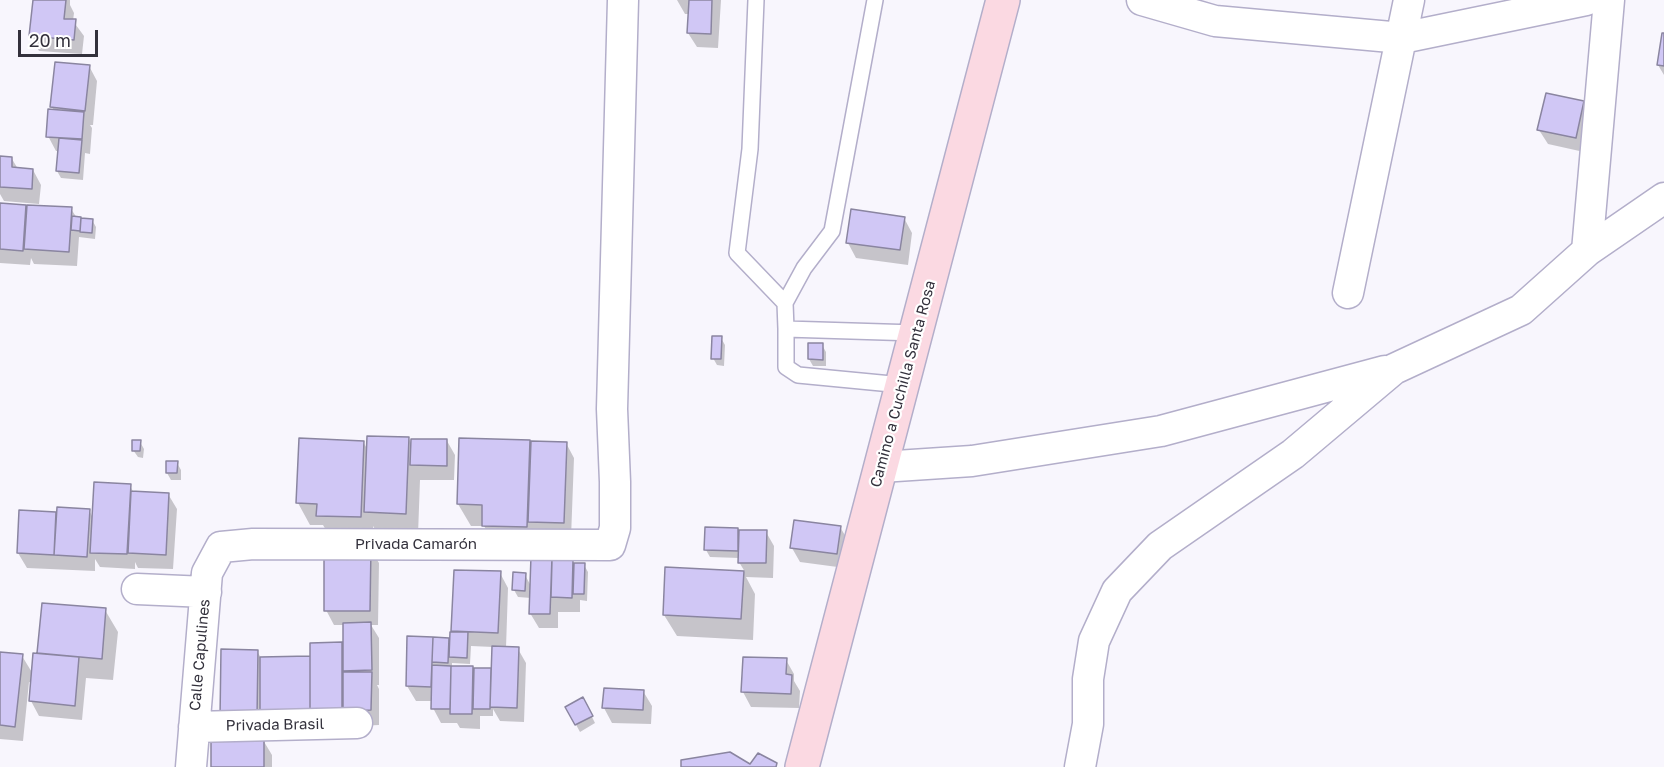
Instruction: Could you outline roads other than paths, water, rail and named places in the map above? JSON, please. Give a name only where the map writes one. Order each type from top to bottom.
[{"type":"street","name":"Privada Camarón","points":[[221,547],[253,544],[610,545],[615,528],[612,409],[623,0]]},
{"type":"street","name":"Camino a Cuchilla Santa Rosa","points":[[802,767],[1003,0]]},
{"type":"street","points":[[1142,0],[1215,21],[1402,38],[1586,0]]},
{"type":"street","points":[[1348,294],[1409,0]]},
{"type":"street","points":[[1587,251],[1609,0]]},
{"type":"street","points":[[880,467],[972,461],[1161,431],[1394,369],[1521,310],[1587,251],[1664,198]]},
{"type":"street","points":[[1080,767],[1088,724],[1088,679],[1094,641],[1117,591],[1160,546],[1293,454],[1394,369]]},
{"type":"street","name":"Calle Capulines","points":[[191,767],[207,573],[221,547]]},
{"type":"street","points":[[137,589],[206,592]]},
{"type":"street","name":"Privada Brasil","points":[[194,727],[357,723]]},
{"type":"lane","points":[[756,0],[750,149],[738,253],[785,303]]},
{"type":"lane","points":[[874,0],[832,231],[804,268],[785,303],[786,368],[798,375],[902,385]]},
{"type":"lane","points":[[786,329],[916,333]]}]
